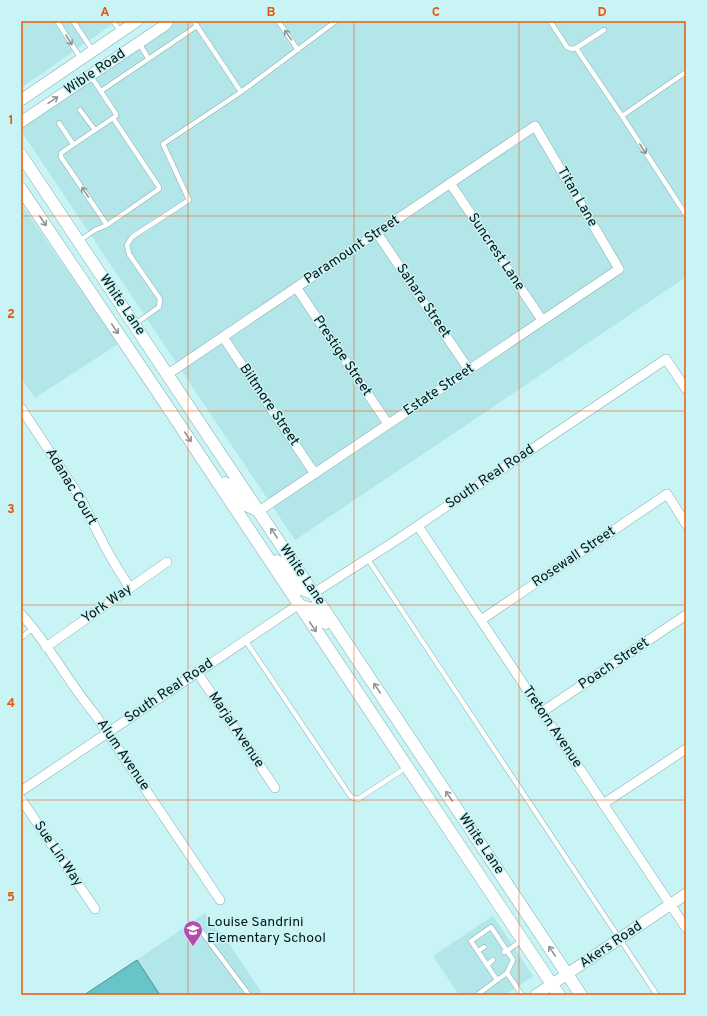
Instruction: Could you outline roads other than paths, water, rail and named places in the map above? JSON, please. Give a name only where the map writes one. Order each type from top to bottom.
[{"type":"main road","name":"White Lane","points":[[21,155],[581,995]]},
{"type":"main road","name":"White Lane","points":[[21,189],[559,995]]},
{"type":"main road","points":[[88,288],[107,296],[151,349]]},
{"type":"main road","points":[[204,461],[246,505],[259,511]]},
{"type":"main road","points":[[248,528],[302,589],[314,594]]},
{"type":"main road","points":[[298,605],[315,610],[360,662]]},
{"type":"street","name":"Wible Road","points":[[21,100],[137,21]]},
{"type":"street","name":"Wible Road","points":[[21,122],[139,43],[165,25],[168,21]]},
{"type":"street","points":[[71,89],[92,67],[93,51]]},
{"type":"street","name":"Paramount Street","points":[[168,374],[535,126]]},
{"type":"street","name":"Titan Lane","points":[[535,126],[618,268]]},
{"type":"street","name":"Suncrest Lane","points":[[450,183],[542,320]]},
{"type":"street","name":"Sahara Street","points":[[377,233],[469,370]]},
{"type":"street","name":"Estate Street","points":[[259,511],[618,268]]},
{"type":"street","name":"Prestige Street","points":[[296,287],[388,424]]},
{"type":"street","name":"Biltmore Street","points":[[223,337],[315,474]]},
{"type":"street","name":"South Real Road","points":[[314,594],[666,359],[686,389]]},
{"type":"street","name":"Adanac Court","points":[[21,408],[81,499],[104,545],[130,588]]},
{"type":"street","name":"Rosewall Street","points":[[481,620],[667,494],[686,524]]},
{"type":"street","name":"Tretorn Avenue","points":[[418,526],[686,928]]},
{"type":"street","name":"York Way","points":[[46,647],[167,562]]},
{"type":"street","name":"South Real Road","points":[[21,791],[298,605]]},
{"type":"street","name":"Alum Avenue","points":[[21,614],[33,628],[79,696],[94,713],[220,900]]},
{"type":"street","name":"Poach Street","points":[[542,712],[686,615]]},
{"type":"street","name":"Marjal Avenue","points":[[197,672],[275,788]]},
{"type":"street","points":[[603,804],[686,749]]},
{"type":"street","name":"Sue Lin Way","points":[[21,799],[95,909]]},
{"type":"street","name":"Akers Road","points":[[536,995],[686,894]]},
{"type":"lane","points":[[57,21],[81,59]]},
{"type":"lane","points":[[73,21],[93,51]]},
{"type":"lane","points":[[113,21],[121,32]]},
{"type":"lane","points":[[278,21],[298,50]]},
{"type":"lane","points":[[135,324],[159,307],[160,299],[129,254],[126,245],[132,237],[189,200],[163,144],[242,92],[336,21]]},
{"type":"lane","points":[[550,21],[567,47],[571,49],[576,48],[604,30]]},
{"type":"lane","points":[[101,91],[195,23],[242,92]]},
{"type":"lane","points":[[139,43],[148,58]]},
{"type":"lane","points":[[576,48],[686,215]]},
{"type":"lane","points":[[622,116],[686,72]]},
{"type":"lane","points":[[90,75],[116,116],[63,151],[61,153],[61,157],[107,224]]},
{"type":"lane","points":[[80,110],[95,130]]},
{"type":"lane","points":[[79,241],[159,189],[113,118]]},
{"type":"lane","points":[[59,123],[73,144]]},
{"type":"lane","points":[[367,558],[657,995]]},
{"type":"lane","points":[[21,638],[33,628]]},
{"type":"lane","points":[[245,640],[351,797],[358,799],[406,767]]},
{"type":"lane","points":[[477,995],[507,973],[513,960],[497,939],[491,927],[471,941],[497,980]]},
{"type":"lane","points":[[202,932],[249,995]]},
{"type":"lane","points":[[506,952],[522,940]]},
{"type":"lane","points":[[478,951],[484,947]]},
{"type":"lane","points":[[487,964],[493,960]]},
{"type":"lane","points":[[507,973],[522,995]]},
{"type":"water","points":[[137,960],[160,995],[84,995]]},
{"type":"place","name":"Louise Sandrini Elementary School","points":[[193,947]]}]
